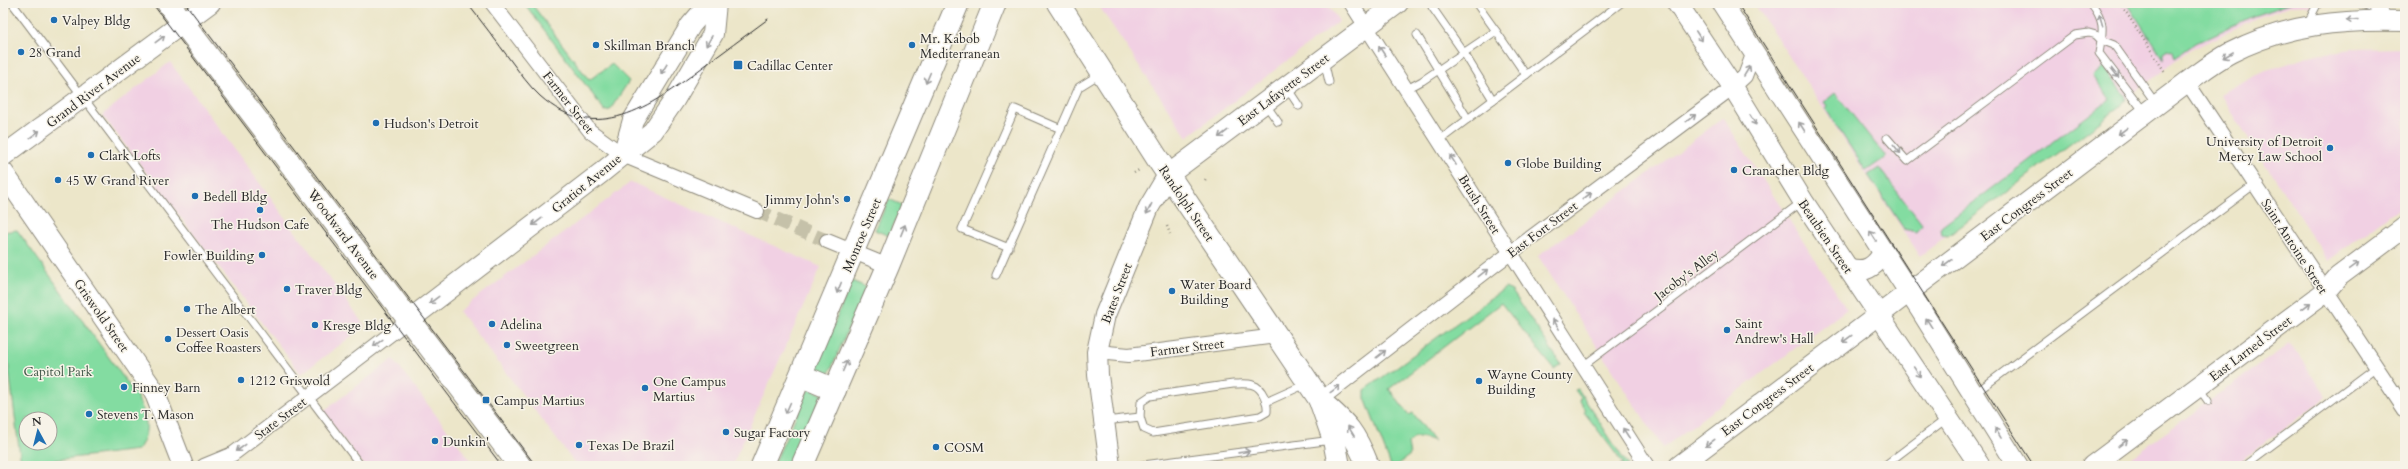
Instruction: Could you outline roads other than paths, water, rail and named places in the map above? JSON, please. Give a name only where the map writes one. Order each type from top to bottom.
[{"type":"main road","name":"Woodward Avenue","points":[[168,3],[520,466]]},
{"type":"main road","name":"Monroe Street","points":[[762,466],[802,376],[958,3]]},
{"type":"main road","points":[[802,466],[888,266],[995,3]]},
{"type":"main road","name":"Randolph Street","points":[[1058,3],[1168,175],[1276,336],[1314,391],[1345,422],[1359,444],[1368,466]]},
{"type":"main road","points":[[802,376],[835,390]]},
{"type":"main road","name":"Randolph Street","points":[[1314,391],[1334,440],[1339,466]]},
{"type":"street","name":"Grand River Avenue","points":[[3,156],[84,97],[182,22],[210,3]]},
{"type":"street","name":"Farmer Street","points":[[492,3],[590,131],[623,155],[757,211]]},
{"type":"street","name":"Gratiot Avenue","points":[[409,320],[623,155],[633,120],[691,25],[710,3]]},
{"type":"street","points":[[623,155],[653,131],[679,92],[713,34],[716,3]]},
{"type":"street","name":"Brush Street","points":[[1351,3],[1647,466]]},
{"type":"street","name":"East Lafayette Street","points":[[1168,175],[1365,25],[1398,3]]},
{"type":"street","name":"Beaubien Street","points":[[1677,3],[1733,87],[1803,201],[1980,466]]},
{"type":"street","points":[[1722,3],[1884,252],[2018,466]]},
{"type":"street","name":"East Congress Street","points":[[1679,466],[2187,82],[2230,53],[2273,34],[2306,25],[2363,19],[2405,21]]},
{"type":"street","name":"East Fort Street","points":[[1314,391],[1511,252],[1733,87],[1745,76],[1754,52]]},
{"type":"street","name":"Saint Antoine Street","points":[[2187,82],[2375,368],[2405,410]]},
{"type":"street","name":"Griswold Street","points":[[3,172],[154,391],[183,466]]},
{"type":"street","name":"Bates Street","points":[[1110,466],[1098,375],[1097,352],[1105,315],[1149,207],[1168,175]]},
{"type":"street","name":"East Larned Street","points":[[2092,466],[2203,394],[2325,292],[2338,277],[2405,227]]},
{"type":"street","points":[[827,240],[888,266]]},
{"type":"street","points":[[1848,268],[1856,271],[1868,270],[1877,263],[1884,252]]},
{"type":"street","name":"State Street","points":[[204,466],[233,454],[409,320]]},
{"type":"street","name":"Farmer Street","points":[[1097,352],[1129,355],[1276,336]]},
{"type":"lane","points":[[12,3],[361,466]]},
{"type":"lane","points":[[1436,3],[1432,7],[1464,53],[1493,100]]},
{"type":"lane","points":[[1476,3],[1526,75]]},
{"type":"lane","points":[[1440,140],[1621,3]]},
{"type":"lane","points":[[2091,3],[2102,20],[2099,53],[2151,109]]},
{"type":"lane","points":[[2306,25],[2318,3]]},
{"type":"lane","points":[[2359,3],[2376,11],[2405,16]]},
{"type":"lane","points":[[1407,89],[1496,31]]},
{"type":"lane","points":[[1887,138],[1907,161],[2075,35],[2089,33],[2096,35],[2101,40],[2114,45],[2151,109]]},
{"type":"lane","points":[[1416,35],[1468,119]]},
{"type":"lane","points":[[1323,58],[1329,82]]},
{"type":"lane","points":[[996,275],[1080,87],[1102,72]]},
{"type":"lane","points":[[1286,86],[1299,106]]},
{"type":"lane","points":[[1264,103],[1278,122]]},
{"type":"lane","points":[[1009,248],[962,229],[1015,109],[1061,129]]},
{"type":"lane","points":[[1974,394],[2255,184]]},
{"type":"lane","name":"Jacoby's Alley","points":[[1583,366],[1803,201]]},
{"type":"lane","points":[[2244,466],[2316,416],[2375,368]]},
{"type":"lane","points":[[1233,384],[1252,384],[1260,389],[1266,402],[1267,412],[1260,416],[1153,432],[1144,429],[1140,417],[1141,402],[1150,396],[1233,384]]},
{"type":"lane","points":[[1266,402],[1283,396],[1314,391]]},
{"type":"lane","points":[[1104,421],[1140,417]]},
{"type":"lane","points":[[1884,466],[1947,418]]},
{"type":"lane","points":[[1136,466],[1334,440]]},
{"type":"tunnel","points":[[757,211],[827,241]]},
{"type":"tram line","points":[[152,3],[502,466]]},
{"type":"tram line","points":[[185,3],[536,466]]},
{"type":"tram line","points":[[467,3],[532,88],[540,96],[561,111],[582,118],[602,119],[622,115],[642,107],[681,84],[768,19]]},
{"type":"tram line","points":[[1737,3],[2034,466]]},
{"type":"place","name":"Valpey Bldg","points":[[54,20]]},
{"type":"place","name":"Skillman Branch","points":[[596,45]]},
{"type":"place","name":"Mr. Kabob Mediterranean","points":[[912,45]]},
{"type":"place","name":"28 Grand","points":[[21,52]]},
{"type":"place","name":"Cadillac Center","points":[[738,65]]},
{"type":"place","name":"Hudson's Detroit","points":[[376,123]]},
{"type":"place","name":"University of Detroit Mercy Law School","points":[[2330,148]]},
{"type":"place","name":"Clark Lofts","points":[[91,155]]},
{"type":"place","name":"Globe Building","points":[[1508,163]]},
{"type":"place","name":"Cranacher Bldg","points":[[1734,170]]},
{"type":"place","name":"45 W Grand River","points":[[58,180]]},
{"type":"place","name":"Bedell Bldg","points":[[195,196]]},
{"type":"place","name":"Jimmy John's","points":[[847,199]]},
{"type":"place","name":"The Hudson Cafe","points":[[260,210]]},
{"type":"place","name":"Fowler Building","points":[[262,255]]},
{"type":"place","name":"Traver Bldg","points":[[287,289]]},
{"type":"place","name":"Water Board Building","points":[[1172,291]]},
{"type":"place","name":"The Albert","points":[[187,309]]},
{"type":"place","name":"Adelina","points":[[492,324]]},
{"type":"place","name":"Kresge Bldg","points":[[315,325]]},
{"type":"place","name":"Saint Andrew's Hall","points":[[1727,330]]},
{"type":"place","name":"Dessert Oasis Coffee Roasters","points":[[168,339]]},
{"type":"place","name":"Sweetgreen","points":[[507,345]]},
{"type":"place","name":"1212 Griswold","points":[[241,380]]},
{"type":"place","name":"Wayne County Building","points":[[1479,381]]},
{"type":"place","name":"Finney Barn","points":[[124,387]]},
{"type":"place","name":"One Campus Martius","points":[[645,388]]},
{"type":"place","name":"Campus Martius","points":[[486,400]]},
{"type":"place","name":"Stevens T. Mason","points":[[89,414]]},
{"type":"place","name":"Sugar Factory","points":[[726,432]]},
{"type":"place","name":"Dunkin'","points":[[435,441]]},
{"type":"place","name":"Texas De Brazil","points":[[579,445]]},
{"type":"place","name":"COSM","points":[[936,447]]},
{"type":"park label","name":"Capitol Park","points":[[58,371]]}]
